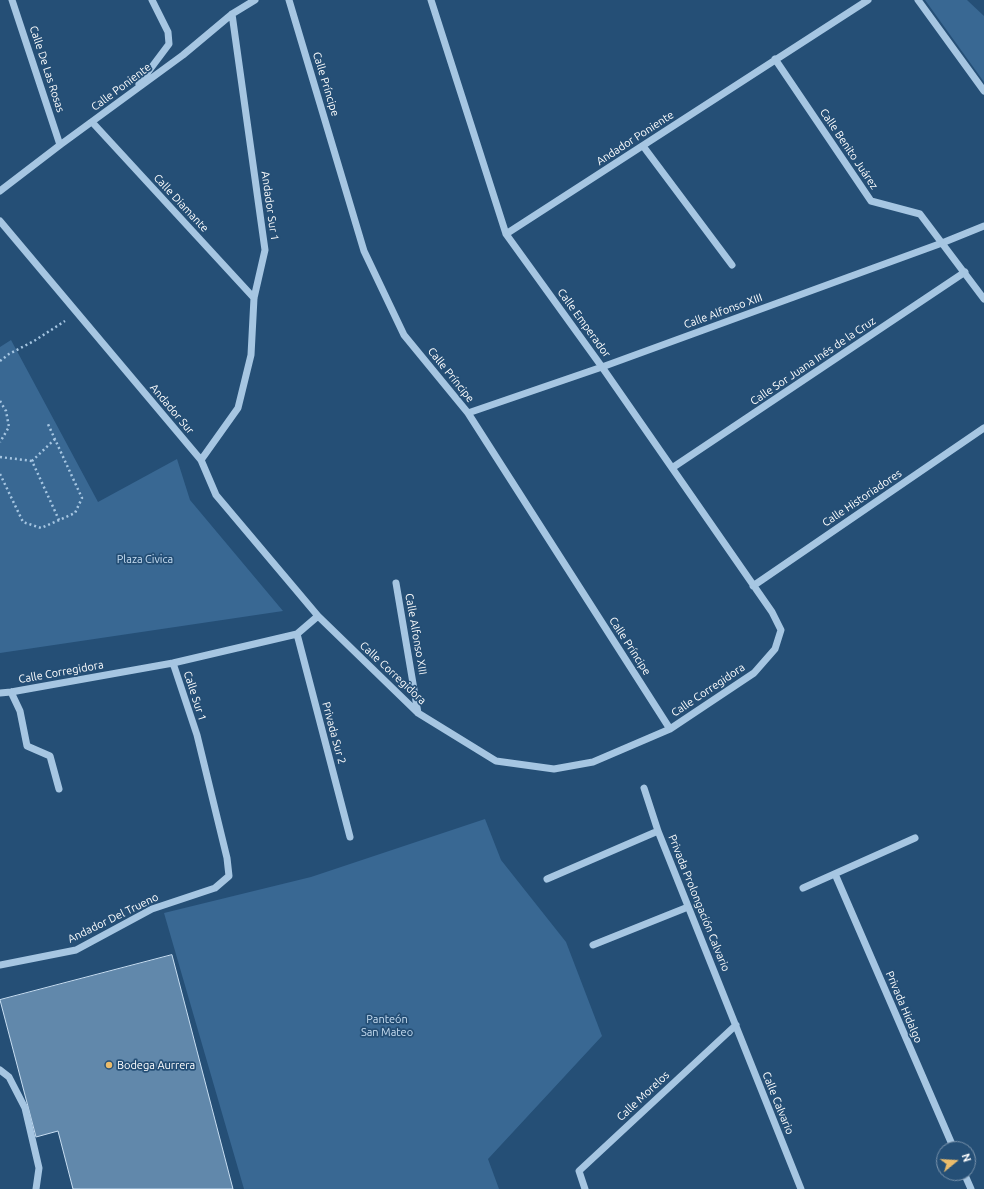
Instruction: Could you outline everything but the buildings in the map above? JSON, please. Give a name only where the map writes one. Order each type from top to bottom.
[{"type":"street","name":"Calle De Las Rosas","points":[[12,0],[60,145]]},
{"type":"street","points":[[136,89],[169,44],[168,32],[152,0]]},
{"type":"street","name":"Calle Poniente","points":[[0,191],[183,55],[232,14],[255,0]]},
{"type":"street","name":"Calle Príncipe","points":[[289,0],[364,251],[404,335],[468,413],[670,729]]},
{"type":"street","name":"Calle Emperador","points":[[431,0],[506,234],[602,367],[772,612],[781,630]]},
{"type":"street","name":"Andador Poniente","points":[[506,234],[868,0]]},
{"type":"street","points":[[918,0],[984,91]]},
{"type":"street","name":"Andador Sur 1","points":[[201,460],[238,408],[251,356],[254,298],[265,250],[232,14]]},
{"type":"street","name":"Calle Benito Juárez","points":[[775,59],[871,201],[920,214],[984,299]]},
{"type":"street","name":"Calle Diamante","points":[[92,122],[254,298]]},
{"type":"street","points":[[643,146],[732,265]]},
{"type":"street","name":"Andador Sur","points":[[0,221],[201,460],[216,495],[318,616]]},
{"type":"street","name":"Calle Alfonso XIII","points":[[468,413],[602,367],[942,243],[984,226]]},
{"type":"street","name":"Calle Sor Juana Inés de la Cruz","points":[[672,468],[965,272]]},
{"type":"street","name":"Calle Historiadores","points":[[753,586],[984,428]]},
{"type":"street","name":"Calle Alfonso XIII","points":[[396,583],[418,713]]},
{"type":"street","name":"Calle Corregidora","points":[[0,693],[173,663],[297,634],[318,616],[418,713],[496,761],[554,769],[593,762],[670,729],[754,672],[775,649],[781,630]]},
{"type":"street","name":"Privada Sur 2","points":[[297,634],[350,838]]},
{"type":"street","name":"Calle Sur 1","points":[[173,663],[197,735]]},
{"type":"street","points":[[11,692],[20,711],[27,746],[50,756],[59,789]]},
{"type":"street","name":"Andador Del Trueno","points":[[0,965],[76,950],[152,910],[216,888],[229,876],[227,858],[197,735]]},
{"type":"street","name":"Privada Prolongación Calvario","points":[[644,788],[658,831],[736,1025]]},
{"type":"street","points":[[547,879],[658,831]]},
{"type":"street","points":[[803,888],[915,838]]},
{"type":"street","name":"Privada Hidalgo","points":[[835,874],[951,1141]]},
{"type":"street","points":[[594,945],[688,907]]},
{"type":"street","name":"Calle Morelos","points":[[585,1189],[579,1171],[736,1025]]},
{"type":"street","name":"Calle Calvario","points":[[736,1025],[800,1189]]},
{"type":"street","points":[[0,1070],[9,1076],[24,1108],[39,1168],[36,1189]]},
{"type":"path","points":[[0,361],[9,354],[34,341],[76,312]]},
{"type":"path","points":[[0,402],[6,411],[9,427],[0,442]]},
{"type":"path","points":[[0,474],[23,522],[41,528],[75,513],[82,498],[47,422]]},
{"type":"path","points":[[32,461],[55,439]]},
{"type":"path","points":[[0,457],[32,461]]},
{"type":"path","points":[[32,461],[59,520]]},
{"type":"green space","points":[[925,0],[967,0],[984,16],[984,82]]},
{"type":"green space","name":"Plaza Civica","points":[[11,340],[98,502],[177,459],[190,500],[283,611],[0,653],[0,347]]},
{"type":"green space","name":"Panteón San Mateo","points":[[485,819],[501,860],[566,942],[602,1036],[488,1159],[499,1189],[244,1189],[164,913],[311,877]]},
{"type":"place","name":"Bodega Aurrera","points":[[109,1065]]}]
